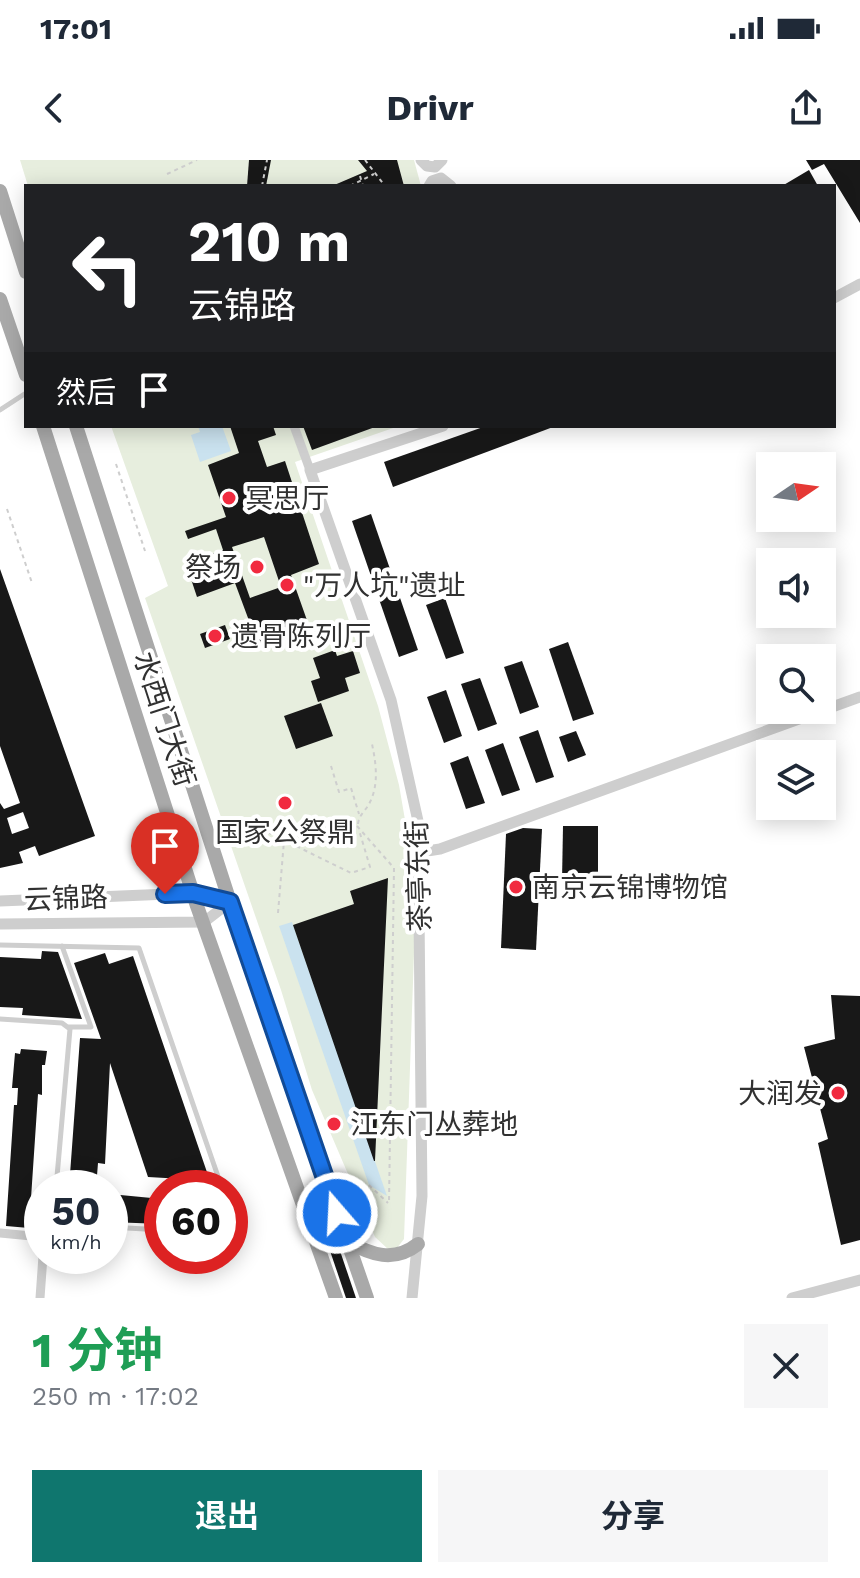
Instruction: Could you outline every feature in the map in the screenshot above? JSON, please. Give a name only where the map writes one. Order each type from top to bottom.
[{"type":"main road","points":[[0,191],[24,266]]},
{"type":"main road","points":[[0,299],[24,369]]},
{"type":"main road","name":"水西门大街","points":[[44,428],[193,893],[336,1298]]},
{"type":"main road","name":"水西门大街","points":[[77,428],[230,902],[367,1298]]},
{"type":"main road","points":[[347,1241],[382,1256],[409,1251],[418,1244]]},
{"type":"street","points":[[421,160],[427,166],[435,167],[444,160],[451,184]]},
{"type":"street","points":[[421,160],[427,184]]},
{"type":"street","points":[[430,184],[441,178],[449,184]]},
{"type":"street","points":[[836,297],[860,284]]},
{"type":"street","points":[[295,428],[310,470],[437,428]]},
{"type":"street","name":"茶亭东街","points":[[310,470],[391,700],[418,821],[421,852],[422,1196],[412,1298]]},
{"type":"street","points":[[421,852],[440,849],[860,697]]},
{"type":"street","name":"云锦路","points":[[0,901],[193,893],[230,902]]},
{"type":"street","points":[[204,922],[230,902]]},
{"type":"street","name":"云锦路","points":[[0,924],[204,922]]},
{"type":"street","points":[[0,1233],[24,1235]]},
{"type":"street","points":[[40,1298],[42,1274]]},
{"type":"street","points":[[792,1298],[860,1280]]},
{"type":"lane","points":[[0,410],[24,394]]},
{"type":"lane","points":[[0,945],[139,948],[216,1170]]},
{"type":"lane","points":[[0,1019],[91,1027],[62,946]]},
{"type":"lane","points":[[57,1170],[69,1027]]},
{"type":"path","points":[[167,174],[197,160]]},
{"type":"path","points":[[262,184],[267,160]]},
{"type":"path","points":[[365,160],[383,184]]},
{"type":"path","points":[[354,184],[375,174]]},
{"type":"path","points":[[360,176],[362,184]]},
{"type":"path","points":[[116,464],[145,551]]},
{"type":"path","points":[[7,509],[32,583]]},
{"type":"path","points":[[359,815],[374,792],[372,744]]},
{"type":"path","points":[[239,818],[351,873],[370,867],[357,826],[359,815],[351,788],[339,792],[331,766]]},
{"type":"path","points":[[357,826],[394,868],[389,1203],[367,1186],[375,1221],[369,1223]]},
{"type":"path","points":[[278,913],[284,840]]},
{"type":"green space","points":[[20,160],[414,160],[420,184],[27,184]]},
{"type":"green space","points":[[112,428],[393,428],[295,462],[378,706],[399,785],[409,843],[415,925],[404,1239],[397,1248],[389,1250],[375,1237],[312,1090],[281,990],[145,598],[168,586]]},
{"type":"water","points":[[199,428],[223,428],[231,451],[200,462],[191,435],[200,432]]},
{"type":"water","points":[[292,922],[387,1196],[369,1185],[279,926]]},
{"type":"building","points":[[249,160],[271,160],[266,184],[247,184]]},
{"type":"building","points":[[358,160],[397,160],[403,184],[337,184],[367,171]]},
{"type":"building","points":[[806,160],[860,160],[860,223],[824,164],[812,170]]},
{"type":"building","points":[[809,170],[817,184],[785,184]]},
{"type":"building","points":[[231,428],[274,428],[276,435],[258,441],[267,467],[285,461],[319,564],[291,575],[309,626],[258,645],[235,583],[197,597],[189,573],[201,569],[197,559],[223,550],[216,529],[188,539],[185,531],[226,517],[208,465],[239,453]],"holes":[[[264,537],[281,587],[250,598],[232,547]]]},
{"type":"building","points":[[304,428],[372,428],[312,450]]},
{"type":"building","points":[[480,428],[550,428],[393,487],[384,462]]},
{"type":"building","points":[[371,514],[418,650],[399,657],[352,521]]},
{"type":"building","points":[[0,569],[95,836],[39,856],[35,846],[19,852],[23,863],[0,868],[0,803],[4,809],[20,803],[0,746]],"holes":[[[23,812],[29,828],[12,834],[7,818]]]},
{"type":"building","points":[[445,598],[464,653],[446,659],[426,605]]},
{"type":"building","name":"遗骨陈列厅","points":[[225,625],[230,639],[205,648],[200,634]]},
{"type":"building","points":[[568,642],[594,714],[573,721],[549,649]]},
{"type":"building","points":[[335,650],[337,656],[353,651],[360,673],[345,678],[349,691],[318,702],[311,681],[320,678],[313,658]]},
{"type":"building","points":[[522,661],[539,707],[520,714],[504,667]]},
{"type":"building","points":[[480,678],[497,724],[478,731],[461,684]]},
{"type":"building","points":[[446,690],[462,736],[444,743],[427,697]]},
{"type":"building","points":[[321,703],[333,736],[296,749],[284,716]]},
{"type":"building","points":[[538,730],[554,777],[536,783],[519,737]]},
{"type":"building","points":[[576,731],[586,755],[568,762],[559,737]]},
{"type":"building","points":[[503,743],[520,790],[502,796],[485,750]]},
{"type":"building","points":[[468,756],[485,803],[466,809],[450,763]]},
{"type":"building","points":[[563,826],[598,826],[598,881],[562,881]]},
{"type":"building","points":[[523,828],[542,829],[536,950],[501,948],[506,834]]},
{"type":"building","points":[[388,878],[374,1161],[293,925],[354,904],[350,891]]},
{"type":"building","points":[[42,951],[58,952],[82,1019],[22,1015],[23,1008],[0,1007],[0,957],[41,959]]},
{"type":"building","points":[[105,953],[109,964],[133,956],[206,1170],[146,1170],[110,1063],[105,1164],[98,1163],[97,1170],[70,1170],[80,1038],[101,1039],[74,963]]},
{"type":"building","name":"大润发","points":[[831,995],[860,996],[860,1240],[841,1245],[818,1143],[828,1139],[804,1047],[835,1039]]},
{"type":"building","points":[[21,1049],[47,1051],[45,1065],[42,1065],[42,1095],[38,1094],[33,1170],[24,1170],[24,1228],[6,1226],[14,1105],[17,1105],[18,1088],[12,1088],[15,1053],[20,1054]]},
{"type":"building","points":[[347,1175],[359,1236],[336,1178]]},
{"type":"building","points":[[316,1181],[356,1298],[346,1298],[325,1236]]},
{"type":"building","points":[[128,1196],[144,1197],[144,1223],[128,1223]]},
{"type":"place","name":"冥思厅","points":[[229,498]]},
{"type":"place","name":"祭场","points":[[257,567]]},
{"type":"place","name":"\"万人坑\"遗址","points":[[287,585]]},
{"type":"place","name":"遗骨陈列厅","points":[[215,636]]},
{"type":"place","name":"国家公祭鼎","points":[[285,803]]},
{"type":"place","name":"南京云锦博物馆","points":[[516,887]]},
{"type":"place","name":"大润发","points":[[838,1093]]},
{"type":"place","name":"江东门丛葬地","points":[[334,1124]]},
{"type":"route","points":[[165,894],[193,893],[230,902],[337,1213]]}]
